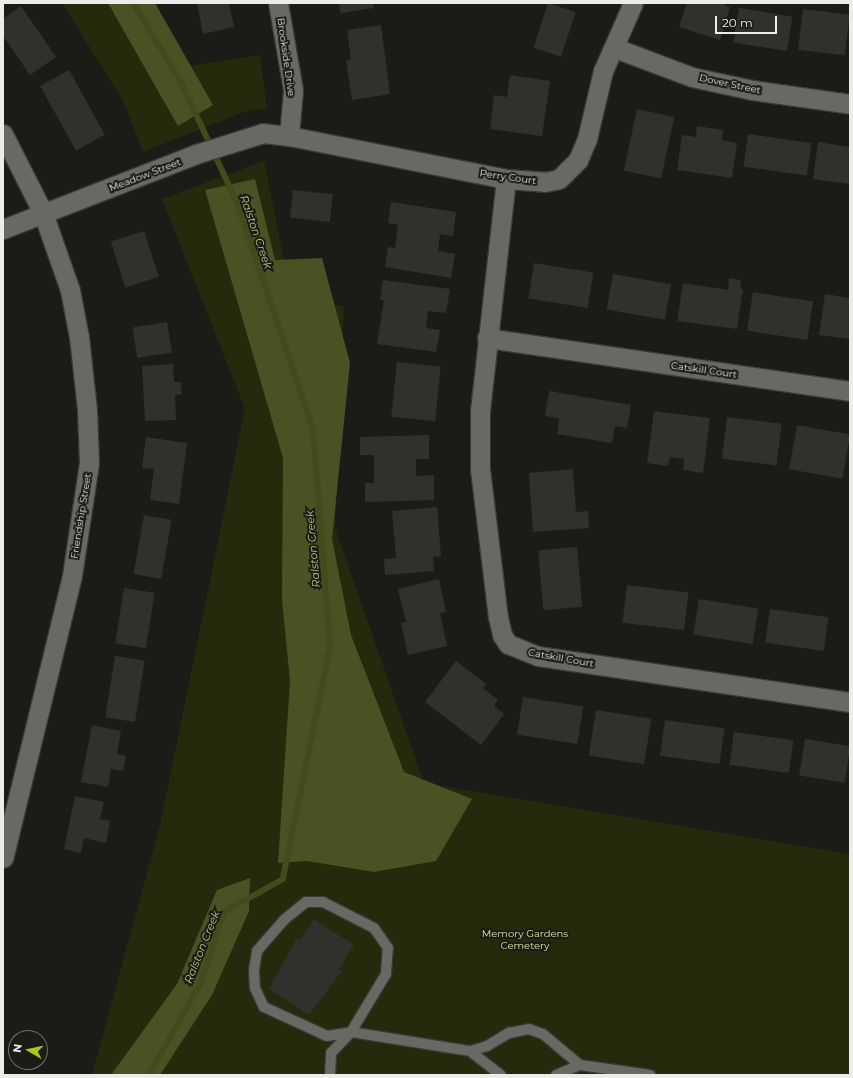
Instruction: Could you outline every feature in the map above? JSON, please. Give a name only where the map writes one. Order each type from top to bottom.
[{"type":"street","name":"Brookside Drive","points":[[278,3],[293,90],[289,136]]},
{"type":"street","name":"Perry Court","points":[[289,136],[506,179],[545,182],[559,179],[574,165],[587,139],[599,85],[633,3]]},
{"type":"street","name":"Dover Street","points":[[615,48],[692,77],[752,90],[850,104]]},
{"type":"street","name":"Meadow Street","points":[[3,229],[196,154],[262,133],[289,136]]},
{"type":"street","name":"Friendship Street","points":[[3,134],[43,213],[70,290],[79,337],[87,410],[89,463],[72,576],[9,807],[3,858]]},
{"type":"street","name":"Catskill Court","points":[[506,179],[504,211],[487,338],[480,410],[480,468],[498,617],[502,634],[508,644],[538,656],[850,702]]},
{"type":"street","name":"Catskill Court","points":[[487,338],[850,391]]},
{"type":"lane","points":[[330,1075],[331,1053],[351,1032],[386,974],[388,948],[374,928],[323,902],[306,902],[284,920],[257,951],[254,971],[255,988],[264,1007],[297,1024],[327,1036],[351,1032],[470,1051],[487,1046],[509,1033],[529,1029],[543,1034],[580,1065]]},
{"type":"lane","points":[[470,1051],[501,1075]]},
{"type":"lane","points":[[556,1075],[580,1065],[650,1075]]},
{"type":"green space","points":[[62,3],[155,3],[188,66],[260,55],[267,109],[249,110],[143,152],[124,102]]},
{"type":"green space","points":[[108,3],[155,3],[213,105],[178,126]]},
{"type":"green space","name":"Memory Gardens Cemetery","points":[[264,161],[291,296],[344,306],[335,528],[424,783],[850,854],[850,1075],[92,1075],[160,825],[245,409],[162,199]]},
{"type":"green space","points":[[255,179],[275,260],[322,258],[350,363],[332,539],[351,635],[404,772],[472,799],[436,861],[374,872],[307,861],[278,863],[290,681],[282,600],[283,458],[205,190]]},
{"type":"green space","points":[[250,878],[249,911],[212,995],[160,1075],[111,1075],[177,984],[217,890]]},
{"type":"building","points":[[197,3],[229,3],[234,27],[203,34]]},
{"type":"building","points":[[339,3],[373,3],[374,8],[340,13]]},
{"type":"building","points":[[548,3],[576,12],[561,57],[533,48]]},
{"type":"building","points":[[687,3],[726,3],[725,6],[730,7],[720,40],[679,27]]},
{"type":"building","points":[[21,6],[56,57],[30,75],[3,36],[3,19]]},
{"type":"building","points":[[739,8],[792,16],[787,51],[734,43]]},
{"type":"building","points":[[803,9],[850,15],[845,55],[798,50]]},
{"type":"building","points":[[381,25],[390,94],[352,100],[346,60],[351,59],[347,30]]},
{"type":"building","points":[[69,70],[105,135],[76,151],[40,86]]},
{"type":"building","points":[[510,75],[550,81],[542,136],[490,129],[494,95],[507,97]]},
{"type":"building","points":[[637,109],[674,117],[661,179],[624,171]]},
{"type":"building","points":[[697,126],[723,130],[722,140],[737,143],[732,178],[677,170],[682,135],[696,137]]},
{"type":"building","points":[[748,134],[811,143],[807,176],[743,167]]},
{"type":"building","points":[[818,142],[850,147],[850,184],[813,179]]},
{"type":"building","points":[[293,190],[333,194],[330,222],[290,218]]},
{"type":"building","points":[[391,202],[456,212],[453,236],[440,234],[438,251],[455,254],[451,278],[385,267],[388,247],[395,248],[398,225],[388,223]]},
{"type":"building","points":[[144,231],[159,277],[126,287],[111,242]]},
{"type":"building","points":[[534,263],[593,272],[588,308],[528,299]]},
{"type":"building","points":[[613,274],[671,284],[665,320],[607,309]]},
{"type":"building","points":[[729,278],[741,280],[740,289],[743,289],[737,329],[677,321],[683,283],[728,290]]},
{"type":"building","points":[[383,280],[450,289],[446,313],[428,311],[426,328],[440,330],[436,352],[377,344],[384,300],[380,300]]},
{"type":"building","points":[[753,292],[813,302],[807,340],[747,331]]},
{"type":"building","points":[[825,294],[850,298],[850,339],[819,335]]},
{"type":"building","points":[[167,322],[172,353],[137,358],[132,327]]},
{"type":"building","points":[[397,362],[441,367],[435,421],[391,417]]},
{"type":"building","points":[[173,364],[174,382],[181,382],[182,394],[175,395],[176,420],[145,421],[142,366]]},
{"type":"building","points":[[549,391],[631,405],[627,428],[615,426],[612,443],[557,434],[559,418],[545,416]]},
{"type":"building","points":[[654,411],[710,418],[703,473],[683,470],[684,459],[670,457],[668,466],[647,463]]},
{"type":"building","points":[[727,417],[782,424],[776,465],[722,459]]},
{"type":"building","points":[[797,425],[850,434],[842,479],[789,469]]},
{"type":"building","points":[[429,435],[429,459],[416,459],[416,476],[434,475],[434,500],[365,502],[365,483],[374,483],[374,455],[360,455],[360,437]]},
{"type":"building","points":[[146,437],[187,443],[179,504],[150,500],[154,469],[142,468]]},
{"type":"building","points":[[573,469],[576,512],[588,511],[589,528],[533,532],[529,473]]},
{"type":"building","points":[[437,507],[441,556],[433,557],[434,571],[385,575],[384,559],[396,558],[392,511]]},
{"type":"building","points":[[144,515],[172,520],[161,579],[134,574]]},
{"type":"building","points":[[577,547],[582,607],[543,610],[538,550]]},
{"type":"building","points":[[439,579],[446,612],[440,613],[447,646],[408,655],[401,623],[406,622],[398,589]]},
{"type":"building","points":[[627,585],[689,593],[684,630],[622,623]]},
{"type":"building","points":[[124,588],[155,593],[146,648],[115,643]]},
{"type":"building","points":[[699,599],[758,608],[753,644],[693,635]]},
{"type":"building","points":[[770,609],[828,617],[824,651],[765,643]]},
{"type":"building","points":[[115,656],[145,661],[135,722],[105,717]]},
{"type":"building","points":[[456,661],[486,684],[483,688],[498,700],[494,706],[504,714],[481,745],[425,702]]},
{"type":"building","points":[[523,697],[583,707],[577,744],[517,735]]},
{"type":"building","points":[[596,710],[651,719],[644,764],[589,755]]},
{"type":"building","points":[[665,720],[724,728],[719,764],[660,756]]},
{"type":"building","points":[[92,725],[121,731],[117,754],[126,756],[123,771],[111,769],[108,787],[81,782]]},
{"type":"building","points":[[734,732],[793,740],[789,773],[729,765]]},
{"type":"building","points":[[805,739],[850,746],[845,783],[799,776]]},
{"type":"building","points":[[75,796],[104,802],[100,819],[110,821],[106,843],[84,838],[81,853],[64,849]]},
{"type":"building","points":[[314,919],[354,945],[339,969],[342,971],[309,1015],[269,989],[297,938],[300,940]]},
{"type":"waterway","name":"Ralston Creek","points":[[133,3],[180,80],[237,203],[313,430],[330,647],[283,879],[224,912],[201,982],[149,1075]]}]
